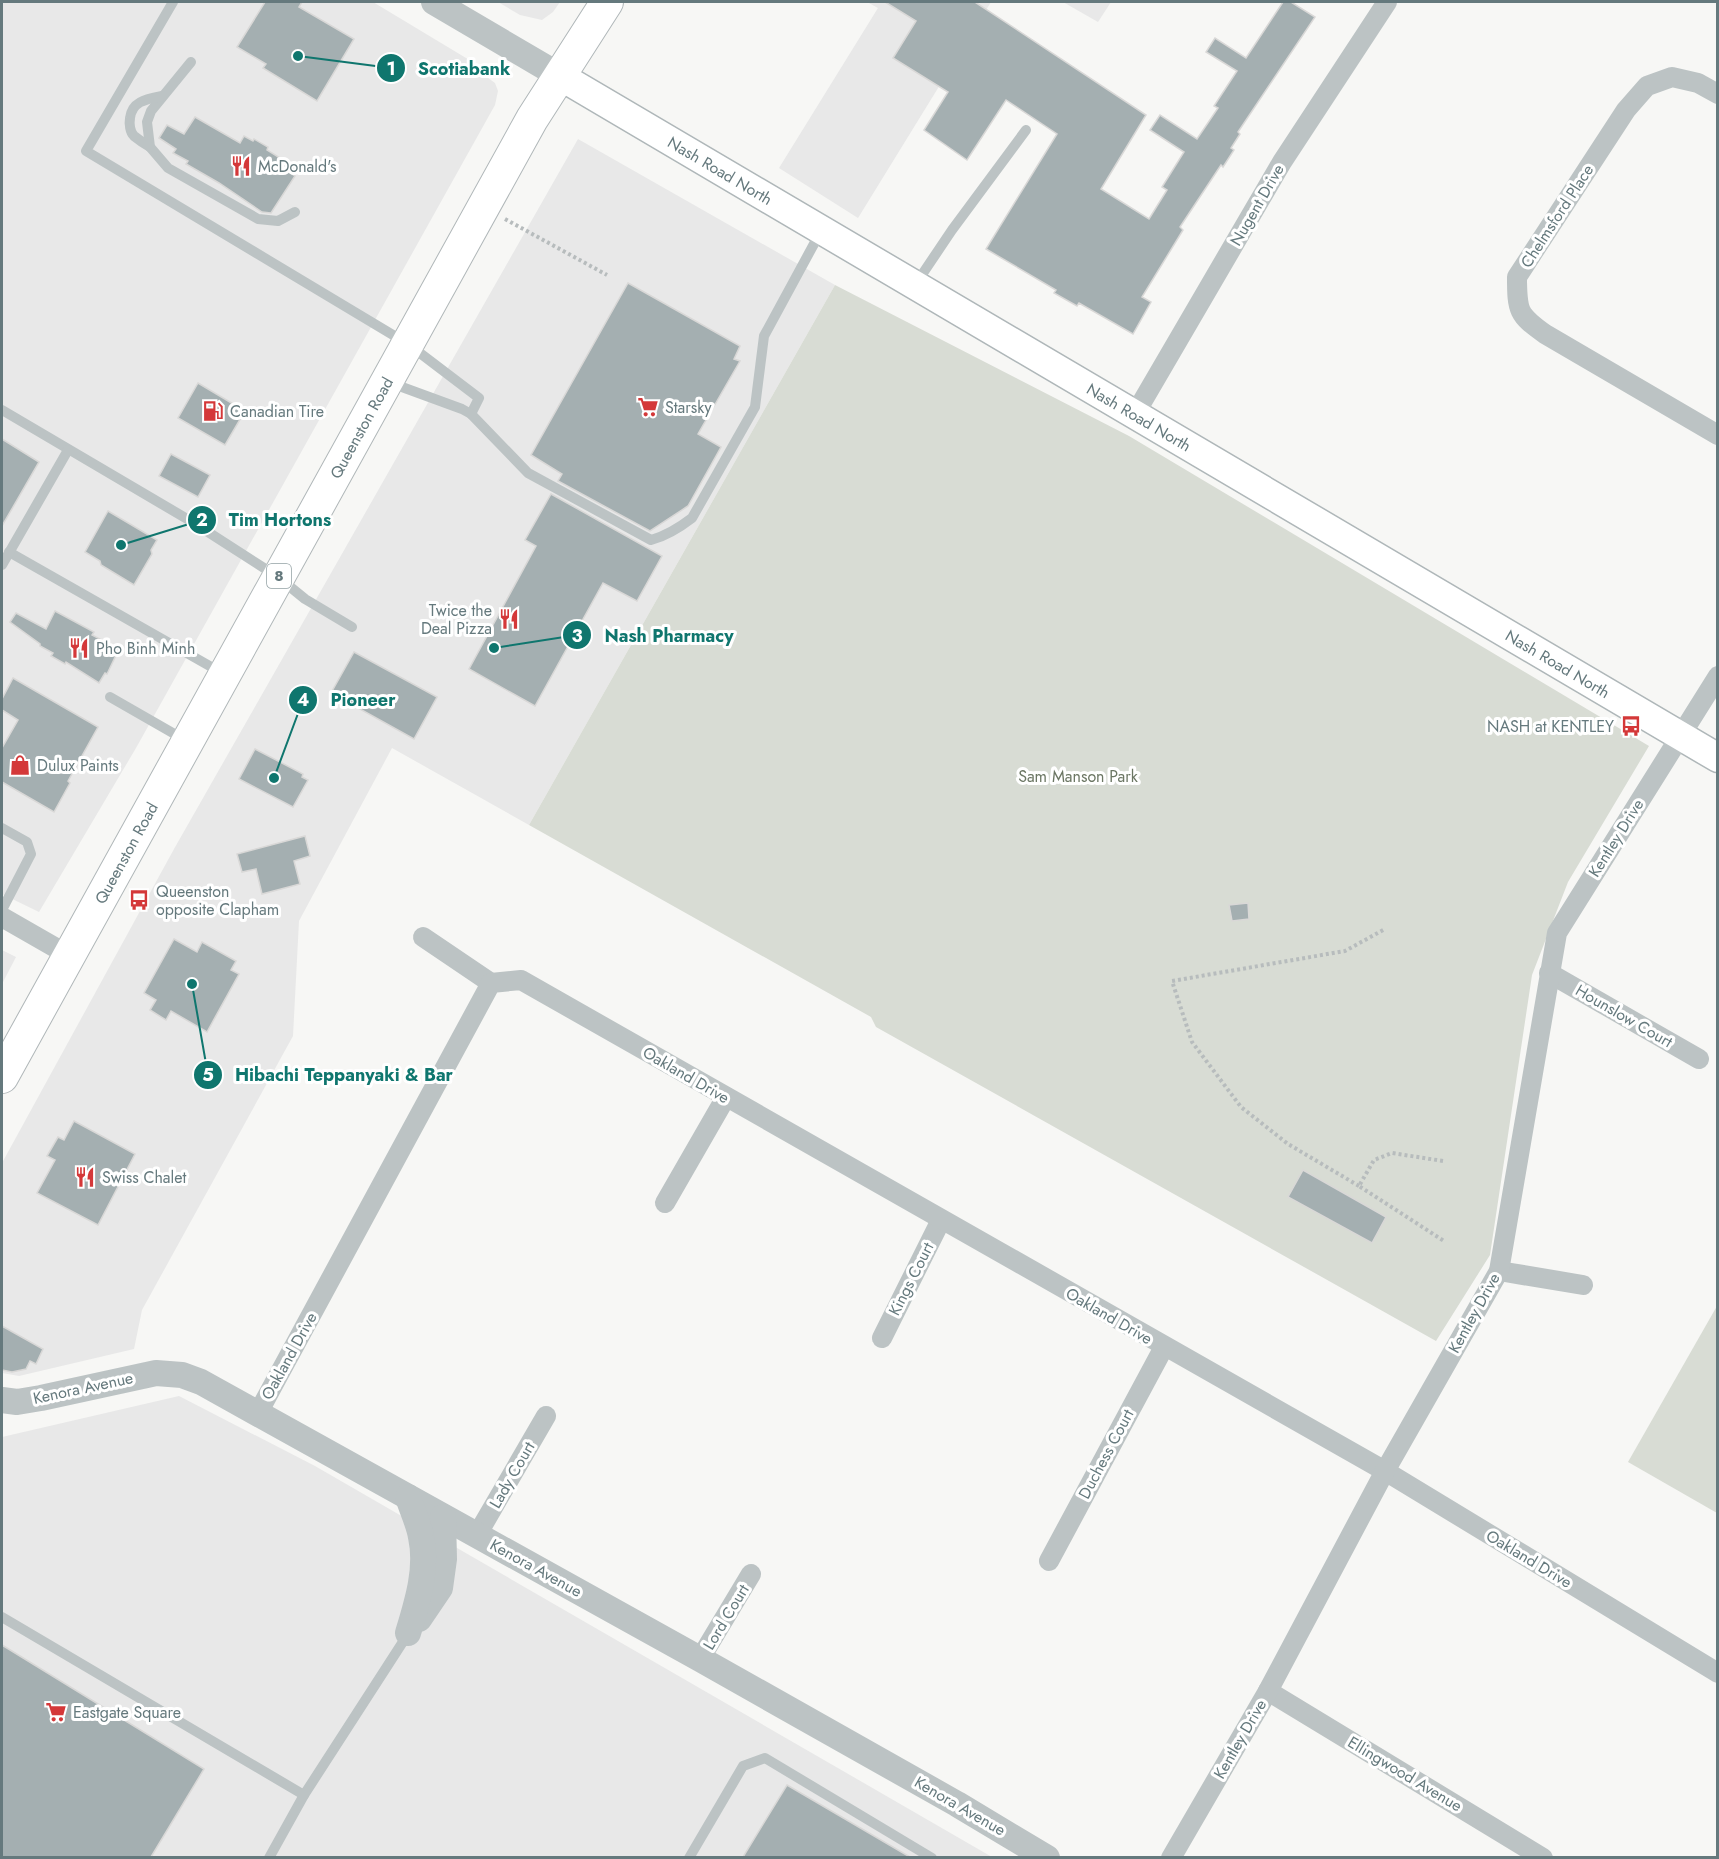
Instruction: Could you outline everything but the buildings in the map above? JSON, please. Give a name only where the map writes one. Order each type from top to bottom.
[{"type":"main road","name":"Queenston Road","points":[[2,1077],[532,119],[607,2]]},
{"type":"main road","name":"Nash Road North","points":[[560,76],[1718,758]]},
{"type":"street","points":[[434,2],[560,76]]},
{"type":"street","name":"Nugent Drive","points":[[1136,414],[1282,162],[1381,3]]},
{"type":"street","name":"Chelmsford Place","points":[[1718,94],[1698,83],[1672,77],[1647,86],[1626,110],[1517,277],[1517,304],[1526,321],[1718,435]]},
{"type":"street","name":"Kentley Drive","points":[[1171,1857],[1268,1691],[1385,1471],[1499,1271],[1557,933],[1718,676]]},
{"type":"street","points":[[2,917],[70,956]]},
{"type":"street","points":[[423,937],[491,983]]},
{"type":"street","name":"Hounslow Court","points":[[1549,973],[1700,1059]]},
{"type":"street","name":"Oakland Drive","points":[[258,1413],[491,983],[521,980],[1385,1471],[1718,1673]]},
{"type":"street","points":[[665,1203],[726,1097]]},
{"type":"street","name":"Kings Court","points":[[882,1338],[941,1220]]},
{"type":"street","points":[[1499,1271],[1583,1285]]},
{"type":"street","name":"Duchess Court","points":[[1049,1561],[1164,1347]]},
{"type":"street","name":"Kenora Avenue","points":[[2,1400],[17,1402],[41,1398],[156,1373],[182,1375],[201,1382],[700,1659],[1047,1857]]},
{"type":"street","name":"Lady Court","points":[[477,1534],[546,1416]]},
{"type":"street","points":[[408,1497],[422,1538],[423,1574],[408,1633]]},
{"type":"street","points":[[408,1633],[440,1588],[444,1559],[442,1517]]},
{"type":"street","name":"Lord Court","points":[[700,1659],[751,1574]]},
{"type":"street","name":"Ellingwood Avenue","points":[[1268,1691],[1543,1857]]},
{"type":"lane","points":[[173,2],[86,151],[408,344],[479,398],[471,414]]},
{"type":"lane","points":[[150,147],[147,122],[151,111],[190,62]]},
{"type":"lane","points":[[162,96],[144,100],[134,106],[129,124],[133,135],[150,147],[168,168],[258,219],[278,221],[295,212]]},
{"type":"lane","points":[[915,285],[951,230],[1026,130]]},
{"type":"lane","points":[[387,382],[437,399],[471,414],[528,473],[651,540],[679,528],[692,518],[755,407],[764,336],[821,230]]},
{"type":"lane","points":[[2,410],[194,523],[278,577],[305,599],[352,627]]},
{"type":"lane","points":[[2,565],[68,450]]},
{"type":"lane","points":[[9,552],[225,675]]},
{"type":"lane","points":[[110,697],[187,741]]},
{"type":"lane","points":[[2,828],[27,842],[31,854],[2,910]]},
{"type":"lane","points":[[2,1617],[304,1795]]},
{"type":"lane","points":[[269,1857],[304,1795],[408,1633]]},
{"type":"lane","points":[[689,1857],[743,1766],[765,1758],[932,1857]]},
{"type":"path","points":[[483,207],[607,275]]},
{"type":"path","points":[[1385,929],[1345,951],[1172,981],[1192,1042],[1241,1107],[1288,1144],[1359,1186],[1444,1241]]},
{"type":"path","points":[[1359,1186],[1374,1160],[1392,1154],[1443,1161]]},
{"type":"shaded area","points":[[2,2],[373,2],[471,61],[480,72],[495,83],[498,91],[495,105],[136,748],[39,912],[2,894]]},
{"type":"shaded area","points":[[498,2],[560,2],[553,12],[542,20],[520,15]]},
{"type":"shaded area","points":[[867,2],[991,2],[858,218],[779,168],[878,8]]},
{"type":"shaded area","points":[[1063,2],[1111,2],[1098,22]]},
{"type":"shaded area","points":[[578,139],[835,285],[529,825],[392,748],[299,921],[293,1036],[142,1310],[134,1349],[19,1376],[2,1373],[2,1163],[174,849]]},
{"type":"shaded area","points":[[2,950],[16,957],[2,984]]},
{"type":"shaded area","points":[[179,1396],[315,1466],[992,1857],[2,1857],[2,1437]]},
{"type":"green space","name":"Sam Manson Park","points":[[835,285],[1129,436],[1649,746],[1568,882],[1532,975],[1490,1255],[1436,1341],[876,1027],[871,1017],[529,825]]},
{"type":"green space","points":[[1717,1306],[1717,1513],[1628,1462]]},
{"type":"place","name":"Scotiabank","points":[[298,56]]},
{"type":"place","name":"McDonald's","points":[[241,166]]},
{"type":"place","name":"Starsky","points":[[648,407]]},
{"type":"place","name":"Canadian Tire","points":[[213,411]]},
{"type":"place","name":"Tim Hortons","points":[[121,545]]},
{"type":"place","name":"Twice the Deal Pizza","points":[[509,619]]},
{"type":"place","name":"Pho Binh Minh","points":[[79,648]]},
{"type":"place","name":"Nash Pharmacy","points":[[494,648]]},
{"type":"place","name":"NASH at KENTLEY","points":[[1631,726]]},
{"type":"place","name":"Dulux Paints","points":[[20,765]]},
{"type":"place","name":"Pioneer","points":[[274,778]]},
{"type":"place","name":"Queenston opposite Clapham","points":[[139,900]]},
{"type":"place","name":"Hibachi Teppanyaki & Bar","points":[[192,984]]},
{"type":"place","name":"Swiss Chalet","points":[[85,1177]]},
{"type":"place","name":"Eastgate Square","points":[[56,1712]]}]
